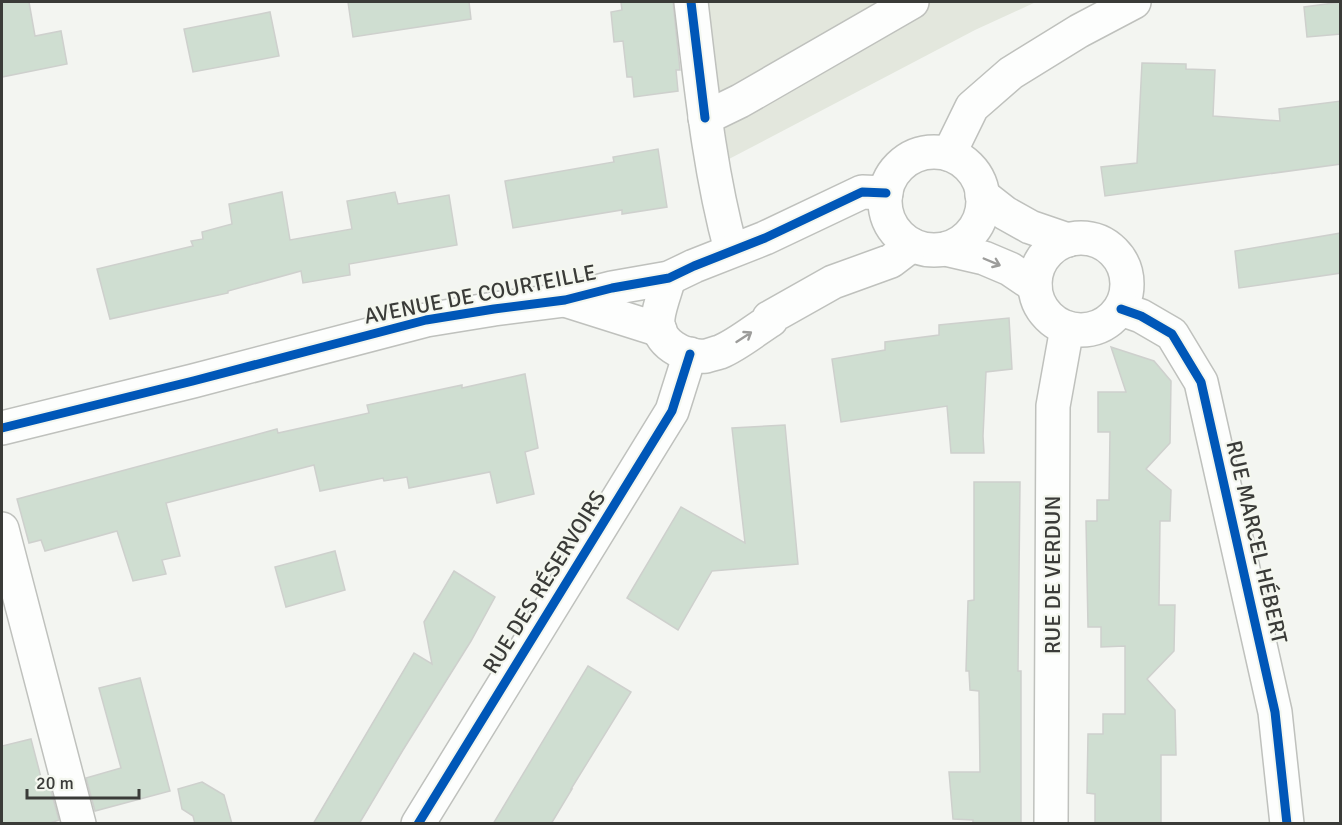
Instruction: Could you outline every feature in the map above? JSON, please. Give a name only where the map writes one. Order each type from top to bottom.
[{"type":"street","points":[[691,2],[705,118],[723,222],[731,250]]},
{"type":"street","points":[[705,118],[740,101],[912,2]]},
{"type":"street","points":[[950,154],[972,107],[1011,73],[1079,31],[1134,2]]},
{"type":"street","points":[[945,249],[963,241],[974,230],[981,217],[983,201],[981,186],[974,172],[963,161],[950,154],[927,152],[905,161],[894,172],[887,185],[884,200],[887,216],[894,230],[904,241],[918,248],[945,249],[984,258],[1010,269],[1035,286]]},
{"type":"street","name":"AVENUE DE COURTEILLE","points":[[2,428],[426,320],[565,300],[612,288],[669,278],[731,250],[765,238],[862,192],[886,194]]},
{"type":"street","points":[[982,195],[1005,213],[1030,227],[1068,240]]},
{"type":"street","points":[[1081,238],[1094,240],[1107,246],[1117,254],[1125,267],[1128,281],[1121,309],[1110,321],[1097,328],[1082,331],[1054,322],[1044,312],[1038,300],[1035,286],[1040,263],[1047,253],[1068,240],[1081,238]]},
{"type":"street","points":[[690,354],[706,356],[721,351],[771,320],[769,318],[833,282],[891,261],[912,245]]},
{"type":"street","points":[[660,330],[657,319],[669,278]]},
{"type":"street","name":"AVENUE DE COURTEILLE","points":[[565,300],[660,330],[666,342],[675,349],[690,354]]},
{"type":"street","name":"RUE MARCEL HÉBERT","points":[[1121,309],[1141,316],[1172,334],[1201,382],[1275,712],[1287,824]]},
{"type":"street","name":"RUE DE VERDUN","points":[[1052,824],[1053,406],[1067,328]]},
{"type":"street","name":"RUE DES RÉSERVOIRS","points":[[418,824],[672,411],[690,354]]},
{"type":"street","points":[[2,529],[79,824]]},
{"type":"shaded area","points":[[707,2],[1036,2],[975,30],[729,159]]},
{"type":"building","points":[[2,2],[29,2],[35,36],[61,31],[67,64],[2,77]]},
{"type":"building","points":[[348,2],[469,2],[471,19],[353,37]]},
{"type":"building","points":[[621,2],[673,2],[680,70],[676,70],[678,91],[634,97],[632,77],[627,77],[623,41],[614,42],[611,12],[622,10]]},
{"type":"building","points":[[1341,2],[1341,34],[1307,37],[1304,7]]},
{"type":"building","points":[[270,12],[279,56],[193,72],[184,29]]},
{"type":"building","points":[[1142,63],[1186,64],[1186,69],[1215,70],[1213,116],[1280,121],[1279,109],[1341,101],[1341,164],[1105,196],[1101,167],[1137,163]]},
{"type":"building","points":[[658,149],[667,207],[622,214],[622,210],[513,228],[505,181],[614,162],[613,157]]},
{"type":"building","points":[[282,192],[290,240],[352,229],[347,201],[395,192],[398,204],[449,195],[457,245],[349,264],[350,275],[303,283],[301,271],[228,291],[228,293],[110,319],[97,269],[193,246],[191,241],[203,239],[202,232],[232,224],[229,204]]},
{"type":"building","points":[[1341,233],[1341,273],[1239,288],[1235,251]]},
{"type":"building","points":[[1009,318],[1012,369],[986,372],[984,453],[951,453],[947,406],[841,422],[832,359],[885,350],[885,342],[939,335],[939,325]]},
{"type":"building","points":[[1111,347],[1154,361],[1171,381],[1170,443],[1146,469],[1171,490],[1170,521],[1160,521],[1159,605],[1175,605],[1174,651],[1147,679],[1175,710],[1176,755],[1161,755],[1161,824],[1095,824],[1095,794],[1087,793],[1088,734],[1103,734],[1103,714],[1125,714],[1125,646],[1101,647],[1101,627],[1088,627],[1086,521],[1097,521],[1097,500],[1109,500],[1110,432],[1098,432],[1098,392],[1126,392]]},
{"type":"building","points":[[525,374],[538,448],[525,452],[534,494],[497,503],[490,472],[409,488],[407,477],[384,481],[383,478],[320,491],[314,465],[166,503],[180,556],[162,560],[166,574],[133,581],[117,531],[45,551],[41,540],[29,543],[17,499],[277,429],[278,433],[369,413],[367,405]]},
{"type":"building","points":[[785,425],[798,564],[712,571],[678,630],[627,598],[681,507],[745,543],[732,428]]},
{"type":"building","points":[[974,482],[1020,482],[1018,671],[1021,671],[1021,824],[973,824],[973,820],[953,819],[949,772],[980,772],[979,691],[970,690],[969,671],[966,671],[968,601],[974,600]]},
{"type":"building","points":[[335,551],[345,590],[286,607],[275,567]]},
{"type":"building","points":[[454,571],[495,597],[471,641],[359,824],[313,824],[414,653],[432,664],[424,622]]},
{"type":"building","points":[[588,666],[631,692],[551,824],[493,824]]},
{"type":"building","points":[[140,678],[170,791],[95,811],[86,778],[121,768],[99,688]]},
{"type":"building","points":[[31,739],[44,789],[50,787],[59,820],[47,824],[2,824],[2,746]]},
{"type":"building","points":[[202,782],[224,795],[232,824],[195,824],[193,816],[182,809],[178,789]]},
{"type":"cycle path","points":[[691,2],[705,118]]},
{"type":"cycle path","points":[[2,428],[426,320],[565,300],[612,288],[669,278],[765,238],[862,192],[886,193]]},
{"type":"cycle path","points":[[1121,309],[1141,316],[1172,334],[1201,382],[1275,712],[1287,824]]},
{"type":"cycle path","points":[[418,824],[672,411],[690,354]]}]
